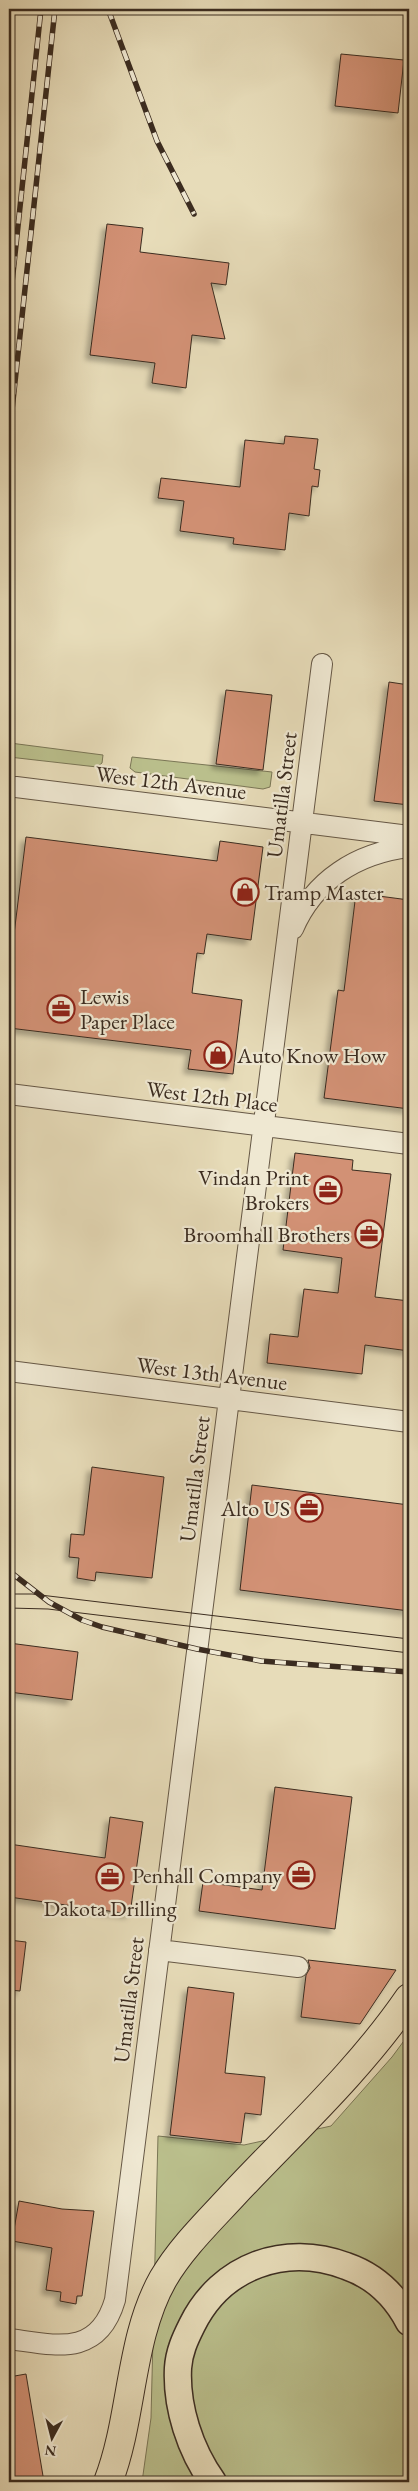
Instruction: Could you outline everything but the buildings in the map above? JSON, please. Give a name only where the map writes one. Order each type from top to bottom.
[{"type":"highway","points":[[108,2482],[121,2439],[147,2315],[163,2279],[175,2261],[208,2222],[356,2066],[409,1998]]},
{"type":"highway","points":[[126,2482],[131,2391]]},
{"type":"main road","points":[[213,2482],[200,2462],[185,2424],[178,2394],[178,2366],[182,2345],[202,2308],[226,2282],[241,2271],[278,2257],[310,2256],[338,2263],[367,2275],[381,2285],[402,2307],[409,2322]]},
{"type":"street","name":"Umatilla Street","points":[[9,2339],[65,2346],[81,2343],[102,2328],[110,2315],[115,2300],[322,664]]},
{"type":"street","name":"West 12th Avenue","points":[[16,786],[409,836]]},
{"type":"street","points":[[285,952],[300,914],[310,898],[336,873],[366,858],[409,847]]},
{"type":"street","name":"West 12th Place","points":[[9,1094],[409,1144]]},
{"type":"street","name":"West 13th Avenue","points":[[9,1371],[409,1422]]},
{"type":"street","points":[[159,1950],[298,1967]]},
{"type":"green space","points":[[10,743],[103,755],[102,763],[97,767],[9,757]]},
{"type":"green space","points":[[132,757],[272,772],[270,787],[263,789],[135,772],[130,768]]},
{"type":"green space","points":[[409,2034],[409,2482],[142,2482],[151,2418],[158,2136],[244,2145],[331,2126],[392,2057]]},
{"type":"tram line","points":[[9,1594],[32,1594],[409,1639]]},
{"type":"tram line","points":[[9,1608],[48,1609],[409,1653]]},
{"type":"railway","points":[[9,311],[41,9]]},
{"type":"railway","points":[[9,438],[55,9]]},
{"type":"railway","points":[[108,9],[157,141],[194,214]]},
{"type":"railway","points":[[9,1571],[49,1602],[82,1620],[102,1627],[197,1649],[261,1661],[409,1672]]},
{"type":"place","name":"Tramp Master","points":[[245,892]]},
{"type":"place","name":"Lewis Paper Place","points":[[61,1009]]},
{"type":"place","name":"Auto Know How","points":[[218,1055]]},
{"type":"place","name":"Vindan Print Brokers","points":[[328,1190]]},
{"type":"place","name":"Broomhall Brothers","points":[[369,1234]]},
{"type":"place","name":"Alto US","points":[[309,1508]]},
{"type":"place","name":"Penhall Company","points":[[301,1875]]},
{"type":"place","name":"Dakota Drilling","points":[[110,1877]]}]
